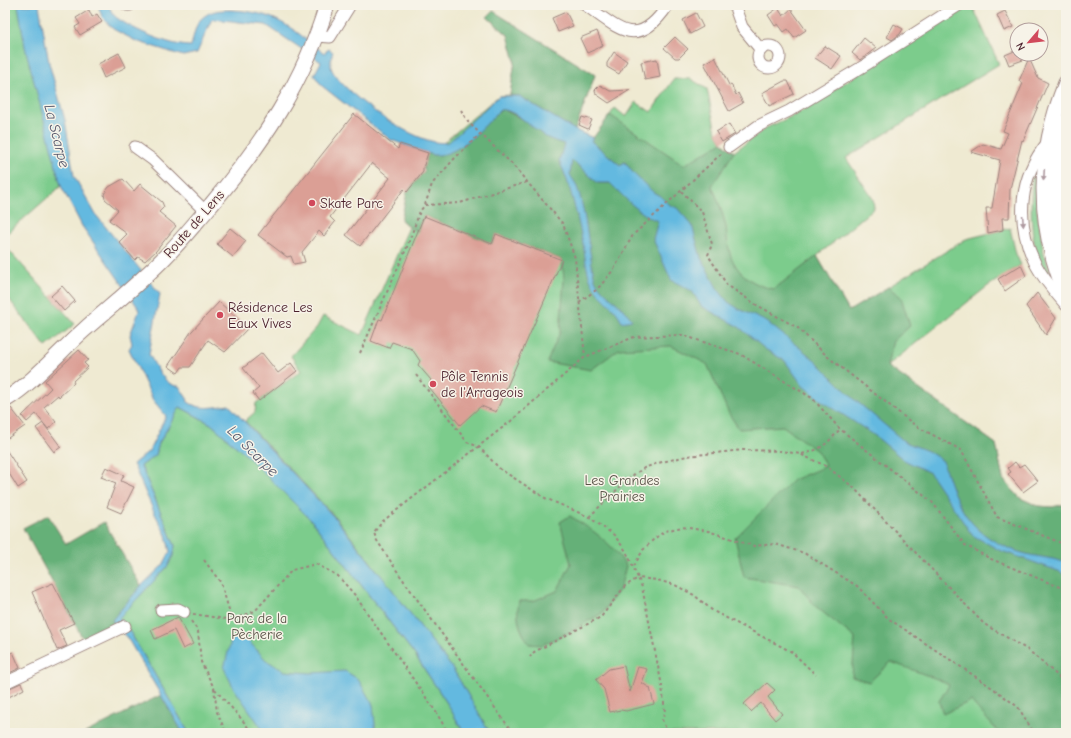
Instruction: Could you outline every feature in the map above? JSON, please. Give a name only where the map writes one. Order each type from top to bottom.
[{"type":"main road","name":"Route de Lens","points":[[5,400],[39,373],[165,257],[227,186],[274,122],[295,86],[317,43],[327,5]]},
{"type":"main road","points":[[1066,83],[1056,109],[1048,142],[1043,188],[1045,225],[1054,262],[1066,294]]},
{"type":"main road","points":[[1066,122],[1058,161],[1057,196],[1059,224],[1066,256]]},
{"type":"main road","points":[[1066,175],[1064,200],[1066,245]]},
{"type":"street","points":[[317,43],[350,5]]},
{"type":"street","points":[[584,5],[623,31],[635,33],[647,28],[653,23],[668,5]]},
{"type":"street","points":[[734,5],[742,28],[761,50]]},
{"type":"street","points":[[729,147],[758,126],[789,111],[861,68],[959,5]]},
{"type":"street","points":[[1048,142],[1036,156],[1027,178],[1023,201],[1023,221],[1027,242],[1035,264],[1048,285],[1066,305]]},
{"type":"street","points":[[135,147],[153,160],[205,211]]},
{"type":"street","points":[[161,610],[178,609],[184,612]]},
{"type":"street","points":[[5,682],[122,628]]},
{"type":"path","points":[[461,110],[468,122],[511,163],[563,224],[575,258],[585,356]]},
{"type":"path","points":[[360,353],[407,247],[432,184],[455,158],[480,134]]},
{"type":"path","points":[[579,302],[596,290],[614,269],[633,235],[729,147]]},
{"type":"path","points":[[424,205],[460,203],[527,182]]},
{"type":"path","points":[[681,191],[702,212],[712,244],[708,254],[727,285],[755,304],[798,328],[828,357],[916,426],[961,450],[997,517],[1066,545]]},
{"type":"path","points":[[513,733],[399,574],[376,539],[374,532],[383,521],[479,447],[585,356],[634,337],[682,335],[740,354],[812,398],[840,430],[932,502],[964,545],[991,559],[1062,588],[1066,593]]},
{"type":"path","points":[[416,375],[467,442],[479,447],[500,468],[545,498],[589,517],[614,535],[626,551],[634,566],[642,587],[662,686],[665,712],[662,720],[667,733]]},
{"type":"path","points":[[800,454],[816,451],[826,444],[840,430]]},
{"type":"path","points":[[589,517],[629,478],[644,468],[658,462],[687,456],[743,450],[780,451],[800,454],[826,466],[853,487],[984,624],[1033,654],[1066,683]]},
{"type":"path","points":[[634,566],[643,550],[654,539],[665,531],[682,527],[708,531],[754,546],[775,544],[804,553],[857,586],[889,619],[994,688],[1018,707],[1034,733]]},
{"type":"path","points":[[204,560],[220,583],[232,620]]},
{"type":"path","points":[[184,612],[232,620],[255,611],[292,570],[316,564],[338,576],[354,594],[436,712],[448,733]]},
{"type":"path","points":[[530,657],[534,652],[601,617],[624,586],[638,578],[657,580],[675,585],[694,595],[713,611],[792,652],[816,675]]},
{"type":"path","points":[[184,612],[198,631],[201,662],[214,688],[229,707],[248,725],[251,733]]},
{"type":"path","points":[[214,688],[217,712],[226,733]]},
{"type":"green space","points":[[5,5],[28,5],[53,115],[55,158],[61,186],[5,235]]},
{"type":"green space","name":"Les Grandes Prairies","points":[[963,5],[972,5],[999,64],[846,158],[873,199],[874,208],[817,256],[849,311],[966,239],[1010,228],[1016,254],[1021,265],[988,286],[887,366],[996,444],[1003,479],[1020,498],[1038,506],[1052,507],[1066,504],[1066,733],[490,733],[453,669],[336,518],[245,421],[255,412],[256,403],[301,371],[291,356],[317,327],[323,316],[362,335],[409,227],[434,151],[499,96],[510,95],[515,61],[508,35],[487,17],[493,11],[595,75],[575,130],[593,138],[615,108],[626,117],[636,102],[651,112],[674,79],[691,79],[707,89],[716,132],[722,142],[734,152],[766,128],[797,114]]},
{"type":"green space","points":[[493,11],[595,75],[575,130],[519,96],[510,95],[515,61],[508,35],[487,17]]},
{"type":"green space","points":[[502,109],[526,121],[547,137],[564,144],[572,160],[598,183],[610,183],[624,197],[652,192],[634,174],[625,162],[620,165],[591,141],[610,115],[684,165],[722,142],[734,152],[712,186],[726,227],[731,257],[739,271],[759,285],[774,289],[817,256],[849,311],[888,287],[901,297],[910,326],[893,341],[887,366],[996,444],[1003,479],[1020,498],[1038,506],[1052,507],[1066,504],[1066,733],[999,733],[971,701],[943,714],[939,701],[949,685],[891,662],[869,682],[852,677],[855,638],[815,606],[799,586],[744,577],[735,538],[793,480],[826,466],[817,451],[783,426],[739,429],[729,414],[707,364],[671,346],[619,349],[591,370],[547,362],[560,332],[564,279],[562,260],[496,234],[492,244],[424,216],[418,231],[409,227],[401,220],[407,192],[425,170],[423,168],[428,153],[438,156],[458,148]]},
{"type":"green space","points":[[1037,176],[1037,211],[1044,254],[1051,274],[1043,266],[1038,256],[1032,229],[1032,177]]},
{"type":"green space","points":[[5,246],[75,324],[46,347],[5,294]]},
{"type":"green space","name":"Parc de la Pècherie","points":[[180,407],[211,424],[247,456],[311,520],[415,655],[447,703],[464,733],[189,733],[130,632],[119,618],[168,566],[175,546],[141,466],[156,455],[159,443]]},
{"type":"green space","points":[[48,515],[66,544],[104,522],[141,586],[113,620],[114,624],[83,639],[23,528]]},
{"type":"green space","points":[[570,516],[601,538],[615,550],[621,558],[626,566],[620,589],[602,613],[568,633],[542,645],[529,644],[519,624],[519,601],[533,601],[557,591],[571,564],[560,522]]},
{"type":"green space","points":[[161,695],[183,733],[85,733]]},
{"type":"water","name":"La Scarpe","points":[[18,5],[39,5],[49,63],[65,120],[74,176],[96,215],[160,294],[149,354],[157,369],[169,383],[179,386],[188,400],[187,401],[192,404],[207,408],[229,405],[335,518],[453,669],[490,733],[464,733],[447,703],[415,655],[311,520],[247,456],[211,424],[180,407],[159,443],[156,455],[141,466],[175,546],[173,556],[168,566],[119,618],[130,632],[189,733],[183,733],[128,639],[112,620],[141,586],[163,565],[170,552],[166,535],[133,464],[149,451],[166,416],[153,400],[129,349],[132,344],[130,335],[139,311],[137,306],[82,226],[61,186],[25,47]]},
{"type":"water","points":[[98,5],[109,5],[110,9],[117,18],[142,32],[173,43],[191,46],[198,23],[211,12],[231,10],[247,11],[282,22],[324,53],[329,49],[333,52],[331,61],[332,70],[339,80],[351,92],[384,118],[421,138],[436,142],[449,142],[499,96],[519,96],[575,130],[593,138],[591,141],[620,165],[625,162],[634,174],[653,192],[660,196],[668,204],[677,208],[692,225],[701,258],[717,288],[728,302],[739,309],[767,322],[815,360],[854,399],[905,442],[928,451],[943,461],[960,506],[977,528],[989,538],[1019,552],[1064,562],[1066,564],[1066,578],[1061,572],[999,550],[972,535],[930,473],[904,460],[874,435],[822,401],[803,386],[785,361],[765,349],[739,327],[701,306],[692,291],[671,280],[653,239],[658,221],[638,210],[610,183],[598,183],[572,160],[570,176],[575,183],[583,208],[595,279],[601,288],[632,320],[622,322],[615,311],[594,287],[589,277],[573,201],[567,179],[559,161],[564,144],[546,137],[517,115],[505,110],[500,110],[470,140],[452,151],[442,155],[433,155],[391,140],[322,86],[314,75],[321,62],[266,25],[213,19],[197,53],[183,56],[136,41],[113,29],[102,17]]},
{"type":"water","points":[[243,635],[266,660],[284,671],[311,673],[345,671],[358,679],[373,705],[376,733],[265,733],[233,687],[224,668],[231,640]]},
{"type":"building","points":[[778,8],[783,16],[791,9],[806,30],[794,38],[788,29],[784,32],[778,24],[775,26],[768,15]]},
{"type":"building","points":[[89,10],[92,17],[97,14],[102,22],[80,35],[75,27],[80,24],[76,18]]},
{"type":"building","points":[[1005,11],[1010,22],[1009,22],[1009,29],[1004,31],[997,15]]},
{"type":"building","points":[[566,12],[573,26],[558,32],[552,18]]},
{"type":"building","points":[[696,13],[703,27],[690,34],[683,20]]},
{"type":"building","points":[[894,24],[903,29],[900,34],[892,40],[887,37]]},
{"type":"building","points":[[597,31],[603,46],[587,53],[580,38]]},
{"type":"building","points":[[675,37],[688,49],[679,58],[675,58],[664,48]]},
{"type":"building","points":[[864,38],[876,48],[860,60],[852,53]]},
{"type":"building","points":[[825,46],[841,56],[832,69],[815,58]]},
{"type":"building","points":[[614,52],[627,61],[619,74],[607,67],[607,63]]},
{"type":"building","points":[[119,53],[126,67],[104,78],[98,64]]},
{"type":"building","points":[[1009,53],[1009,62],[1017,62],[1009,65],[1005,55]]},
{"type":"building","points":[[715,57],[729,85],[731,84],[736,95],[738,93],[743,103],[729,111],[704,63]]},
{"type":"building","points":[[657,59],[660,77],[645,80],[641,62]]},
{"type":"building","points":[[1027,62],[1031,62],[1038,78],[1048,83],[1023,141],[1022,140],[1010,189],[1009,218],[1002,218],[1003,230],[988,233],[986,208],[992,208],[1000,160],[971,152],[983,144],[1001,149],[1008,133],[1003,131],[1023,83],[1019,81]]},
{"type":"building","points":[[784,81],[788,81],[794,94],[769,106],[762,93]]},
{"type":"building","points":[[600,85],[610,91],[630,90],[609,103],[596,94],[595,90]]},
{"type":"building","name":"Skate Parc","points":[[354,114],[398,149],[400,144],[428,153],[423,172],[407,192],[404,189],[360,246],[346,235],[390,178],[372,163],[330,217],[335,222],[324,236],[319,231],[302,252],[305,262],[294,264],[291,256],[287,257],[258,235]]},
{"type":"building","points":[[582,117],[592,120],[588,129],[579,125]]},
{"type":"building","points":[[729,124],[735,134],[722,142],[716,132]]},
{"type":"building","points":[[123,179],[134,191],[140,184],[162,202],[164,207],[159,212],[176,226],[156,251],[145,261],[138,257],[135,260],[119,242],[127,234],[109,220],[118,210],[105,199],[104,194],[109,187]]},
{"type":"building","points":[[424,216],[492,244],[496,234],[562,260],[496,412],[481,406],[460,425],[429,387],[431,380],[418,365],[420,361],[412,349],[392,342],[389,348],[371,341],[379,319],[382,320]]},
{"type":"building","points":[[230,228],[246,241],[233,257],[217,244]]},
{"type":"building","points":[[1021,265],[1026,276],[1005,291],[998,279]]},
{"type":"building","points":[[62,286],[75,301],[64,311],[51,296]]},
{"type":"building","points":[[1037,293],[1056,318],[1046,335],[1026,306]]},
{"type":"building","name":"Résidence Les Eaux Vives","points":[[219,302],[248,328],[225,352],[208,340],[190,367],[182,367],[178,373],[168,366],[191,332]]},
{"type":"building","points":[[79,350],[88,360],[84,363],[88,367],[59,397],[58,395],[44,407],[56,422],[48,429],[36,414],[27,422],[22,416],[51,388],[45,381]]},
{"type":"building","points":[[262,353],[278,373],[291,363],[297,371],[259,401],[253,393],[259,388],[243,368]]},
{"type":"building","points":[[11,408],[25,426],[5,440],[5,412]]},
{"type":"building","points":[[43,423],[61,447],[54,452],[36,428]]},
{"type":"building","points":[[5,448],[27,482],[18,488],[5,467]]},
{"type":"building","points":[[1015,462],[1019,467],[1024,464],[1038,481],[1023,492],[1008,474],[1011,472],[1008,468]]},
{"type":"building","points":[[106,467],[124,475],[121,481],[134,487],[121,513],[107,507],[116,483],[101,477]]},
{"type":"building","points":[[53,583],[74,623],[59,630],[67,646],[57,650],[32,592]]},
{"type":"building","points":[[178,617],[193,644],[183,649],[174,630],[155,639],[151,630]]},
{"type":"building","points":[[13,652],[20,668],[5,675],[5,653],[6,655]]},
{"type":"building","points":[[624,666],[630,692],[638,667],[647,669],[642,683],[650,688],[654,704],[626,711],[621,710],[610,712],[604,689],[596,680],[609,669]]},
{"type":"building","points":[[21,683],[24,689],[5,699],[5,690]]},
{"type":"building","points":[[767,683],[775,690],[768,697],[782,714],[775,720],[761,703],[751,712],[744,704]]},
{"type":"place","name":"Skate Parc","points":[[312,203]]},
{"type":"place","name":"Résidence Les Eaux Vives","points":[[220,315]]},
{"type":"place","name":"Pôle Tennis de l'Arrageois","points":[[433,384]]}]
